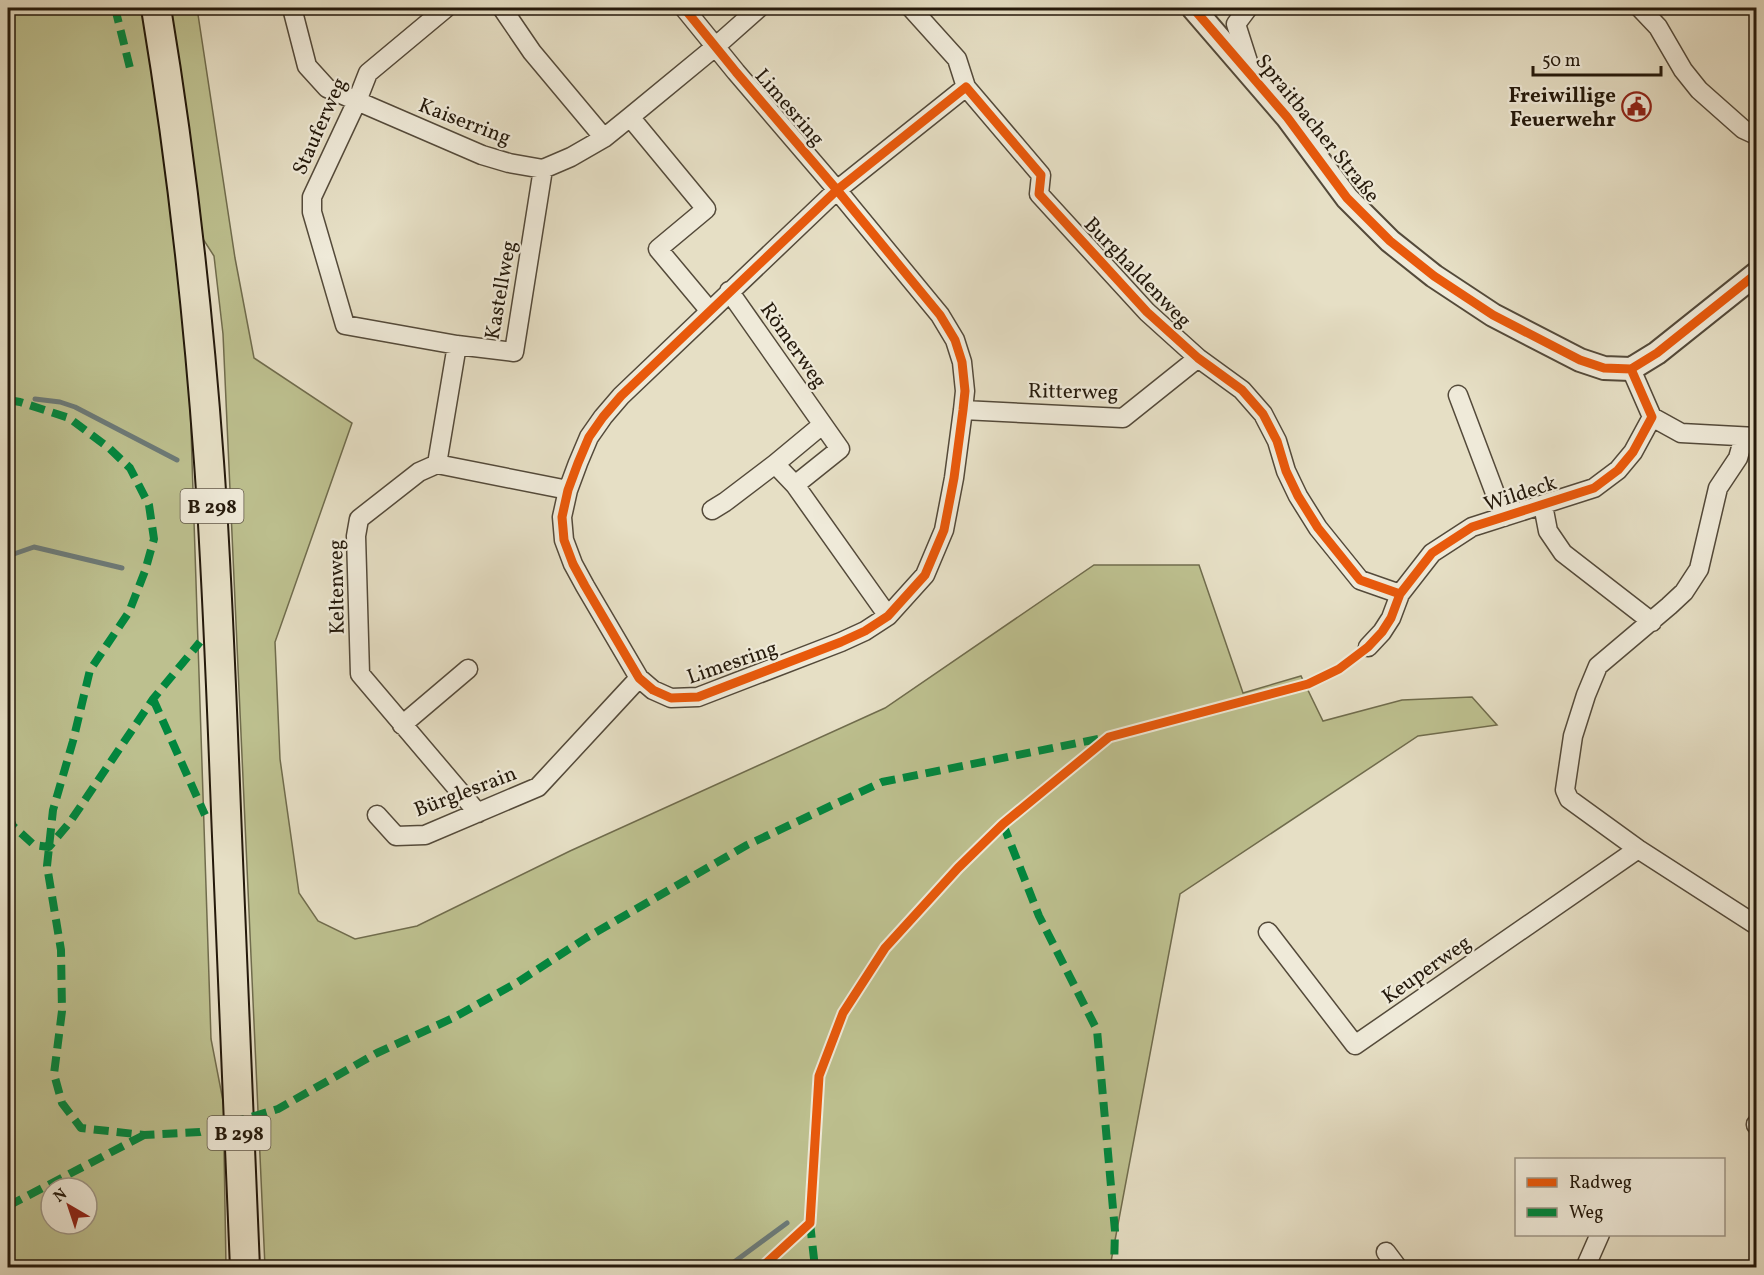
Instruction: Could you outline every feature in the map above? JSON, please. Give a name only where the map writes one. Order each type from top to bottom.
[{"type":"main road","name":"B 298","points":[[156,8],[177,142],[193,279],[209,460],[220,642],[245,1268]]},
{"type":"street","name":"Kaiserring","points":[[292,8],[307,66],[327,88],[482,155],[543,169]]},
{"type":"street","name":"Stauferweg","points":[[446,8],[368,72],[357,101],[312,197],[312,212],[345,325],[457,345]]},
{"type":"street","points":[[502,8],[532,52],[604,138]]},
{"type":"street","points":[[684,8],[716,47]]},
{"type":"street","points":[[543,169],[571,157],[604,138],[716,47],[759,8]]},
{"type":"street","name":"Burghaldenweg","points":[[911,8],[957,59],[966,87],[1041,175],[1039,194],[1147,312],[1198,358],[1242,390],[1263,414],[1277,441],[1286,471],[1298,496],[1318,528],[1360,580],[1400,594]]},
{"type":"street","name":"Spraitbacher Straße","points":[[1193,8],[1287,117],[1347,198],[1390,241],[1434,276],[1493,315],[1580,360],[1604,368],[1631,369]]},
{"type":"street","name":"Spraitbacher Straße","points":[[1248,8],[1236,24],[1252,75]]},
{"type":"street","points":[[1640,8],[1658,27],[1683,70],[1699,90],[1743,129],[1756,135]]},
{"type":"street","name":"Limesring","points":[[716,47],[837,190],[940,315],[955,340],[962,362],[963,410],[944,530],[925,575],[888,616],[865,631],[841,642],[698,698],[671,698],[653,690],[639,678],[573,564],[564,540],[562,517],[568,490],[589,437],[621,396],[837,190]]},
{"type":"street","points":[[837,190],[966,87]]},
{"type":"street","points":[[630,117],[706,209],[658,249],[709,310]]},
{"type":"street","name":"Kastellweg","points":[[437,464],[457,345],[514,352],[543,169]]},
{"type":"street","points":[[1756,274],[1657,353],[1631,369],[1652,417],[1681,433],[1750,437],[1718,488],[1699,569],[1684,592],[1599,666],[1586,695],[1574,736],[1565,790],[1569,799],[1638,849],[1756,925]]},
{"type":"street","name":"Römerweg","points":[[729,291],[840,449],[795,486]]},
{"type":"street","name":"Ritterweg","points":[[963,410],[1123,418],[1198,358]]},
{"type":"street","points":[[1458,395],[1504,517]]},
{"type":"street","name":"Wildeck","points":[[1368,647],[1391,618],[1400,594],[1432,553],[1472,527],[1594,488],[1618,470],[1633,452],[1652,417]]},
{"type":"street","points":[[712,510],[775,464],[822,425]]},
{"type":"street","points":[[437,464],[568,490]]},
{"type":"street","name":"Keltenweg","points":[[437,464],[419,472],[359,519],[356,536],[360,674],[478,813]]},
{"type":"street","points":[[775,464],[795,486],[888,616]]},
{"type":"street","points":[[1543,505],[1548,531],[1563,553],[1652,622]]},
{"type":"street","points":[[402,725],[468,669]]},
{"type":"street","name":"Bürglesrain","points":[[377,815],[396,836],[425,835],[538,787],[639,678]]},
{"type":"street","name":"Keuperweg","points":[[1268,933],[1355,1045],[1638,849]]},
{"type":"street","points":[[1585,1268],[1599,1236]]},
{"type":"street","points":[[1386,1252],[1398,1268]]},
{"type":"green space","points":[[8,8],[145,8],[187,308],[211,1039],[225,1111],[226,1267],[8,1267]]},
{"type":"green space","points":[[165,8],[197,8],[235,258],[254,358],[352,423],[275,642],[280,759],[299,893],[318,921],[355,939],[417,926],[570,851],[885,708],[1094,565],[1199,565],[1243,693],[1301,676],[1323,721],[1402,700],[1472,697],[1497,725],[1418,736],[1180,894],[1110,1267],[265,1267],[223,334],[214,256],[203,239]]},
{"type":"waterway","points":[[35,399],[60,402],[75,407],[177,460]]},
{"type":"waterway","points":[[8,556],[34,547],[122,568]]},
{"type":"waterway","points":[[726,1268],[787,1223]]},
{"type":"marked path","points":[[115,8],[131,72]]},
{"type":"marked path","points":[[8,400],[69,418],[109,448],[130,468],[149,505],[154,539],[145,571],[129,612],[90,670],[53,810],[47,866],[61,950],[62,1011],[54,1074],[62,1103],[81,1128],[144,1135],[200,1132],[278,1109],[377,1053],[453,1018],[518,982],[586,938],[747,845],[882,782],[1103,738]]},
{"type":"marked path","points":[[8,815],[13,826],[34,845],[49,847],[70,822],[153,699],[200,642]]},
{"type":"marked path","points":[[153,699],[205,815]]},
{"type":"marked path","points":[[1003,824],[1039,916],[1097,1030],[1115,1231],[1114,1268]]},
{"type":"marked path","points":[[8,1206],[144,1135]]},
{"type":"marked path","points":[[810,1223],[815,1268]]},
{"type":"cycle path","points":[[684,8],[736,72],[837,190],[940,315],[955,340],[962,362],[965,391],[954,478],[944,530],[925,575],[888,616],[865,631],[841,642],[698,697],[671,698],[653,690],[639,678],[573,564],[564,540],[562,517],[568,490],[589,437],[621,396],[837,190],[966,87],[1041,175],[1039,194],[1147,312],[1198,358],[1242,390],[1263,414],[1277,441],[1286,471],[1298,496],[1318,528],[1360,580],[1400,594]]},
{"type":"cycle path","points":[[1193,8],[1287,117],[1347,198],[1390,241],[1434,276],[1493,315],[1580,360],[1604,368],[1631,369],[1657,353],[1756,274]]},
{"type":"cycle path","points":[[761,1268],[810,1223],[819,1076],[843,1013],[885,948],[958,868],[1003,824],[1109,737],[1308,684],[1339,669],[1368,647],[1382,632],[1391,618],[1400,594],[1432,553],[1472,527],[1594,488],[1618,470],[1633,452],[1652,417],[1631,369]]},
{"type":"place","name":"Freiwillige Feuerwehr","points":[[1637,107]]}]
